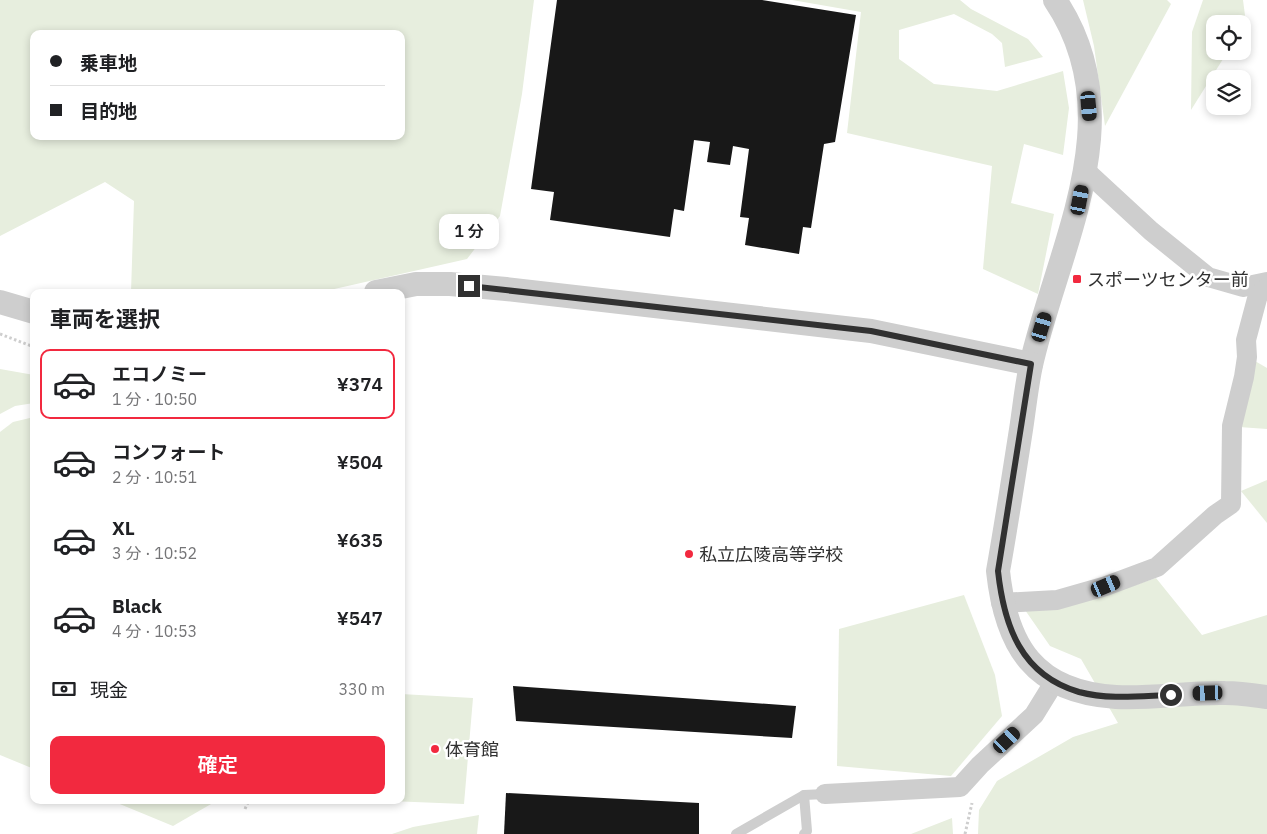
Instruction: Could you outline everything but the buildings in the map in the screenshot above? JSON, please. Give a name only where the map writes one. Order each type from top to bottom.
[{"type":"street","points":[[1056,0],[1068,19],[1085,68],[1090,126],[1086,170],[1077,215],[1031,364],[998,571],[1001,603],[1010,631],[1027,660],[1055,681],[1080,692],[1116,697],[1226,693],[1267,696]]},
{"type":"street","points":[[1086,170],[1150,231],[1208,277],[1243,287],[1267,282]]},
{"type":"street","points":[[394,289],[424,284],[450,284],[871,331],[1031,364]]},
{"type":"street","points":[[1001,603],[1056,600],[1106,586],[1158,567],[1215,515],[1231,504],[1232,426],[1244,377],[1246,340],[1258,296],[1267,288]]},
{"type":"street","points":[[0,302],[30,311]]},
{"type":"street","points":[[825,794],[960,787],[980,764],[1034,715],[1055,681]]},
{"type":"lane","points":[[736,834],[804,796],[825,794]]},
{"type":"lane","points":[[804,796],[807,831],[804,834]]},
{"type":"path","points":[[0,334],[30,345]]},
{"type":"path","points":[[246,809],[248,804]]},
{"type":"green space","points":[[0,0],[534,0],[522,94],[500,216],[467,259],[334,289],[131,289],[134,201],[105,182],[0,236]]},
{"type":"green space","points":[[792,0],[960,0],[971,9],[1028,39],[1043,57],[1005,67],[1002,43],[992,34],[954,14],[899,30],[899,59],[934,84],[997,91],[1063,71],[1069,108],[1063,155],[1024,144],[1011,203],[1054,214],[1038,294],[983,269],[992,166],[847,133],[861,12]]},
{"type":"green space","points":[[1083,0],[1167,0],[1171,4],[1105,126],[1094,46]]},
{"type":"green space","points":[[1203,0],[1243,0],[1245,15],[1206,15],[1206,60],[1222,60],[1216,70],[1206,70],[1206,86],[1191,110],[1192,32]]},
{"type":"green space","points":[[1255,361],[1267,368],[1267,429],[1239,427]]},
{"type":"green space","points":[[0,369],[30,374],[30,404],[15,406],[0,414]]},
{"type":"green space","points":[[30,418],[30,767],[0,755],[0,432],[13,422]]},
{"type":"green space","points":[[1267,480],[1267,523],[1241,491]]},
{"type":"green space","points":[[1156,578],[1202,635],[1267,615],[1267,834],[978,834],[979,810],[997,781],[1073,737],[1118,723],[1081,659],[1050,646],[1025,610],[1106,595]]},
{"type":"green space","points":[[964,595],[995,675],[1002,716],[951,776],[837,766],[839,629]]},
{"type":"green space","name":"体育館","points":[[405,694],[473,698],[464,804],[405,802]]},
{"type":"green space","points":[[120,804],[211,804],[173,826]]},
{"type":"green space","points":[[479,815],[477,834],[392,834],[413,827]]},
{"type":"green space","points":[[952,818],[953,834],[911,834]]},
{"type":"place","name":"スポーツセンター前","points":[[1077,279]]},
{"type":"place","name":"私立広陵高等学校","points":[[689,554]]},
{"type":"place","name":"体育館","points":[[435,749]]},
{"type":"route","points":[[469,286],[871,331],[1031,364],[1008,520],[998,571],[1001,603],[1010,631],[1027,660],[1055,681],[1080,692],[1116,697],[1171,695]]}]
